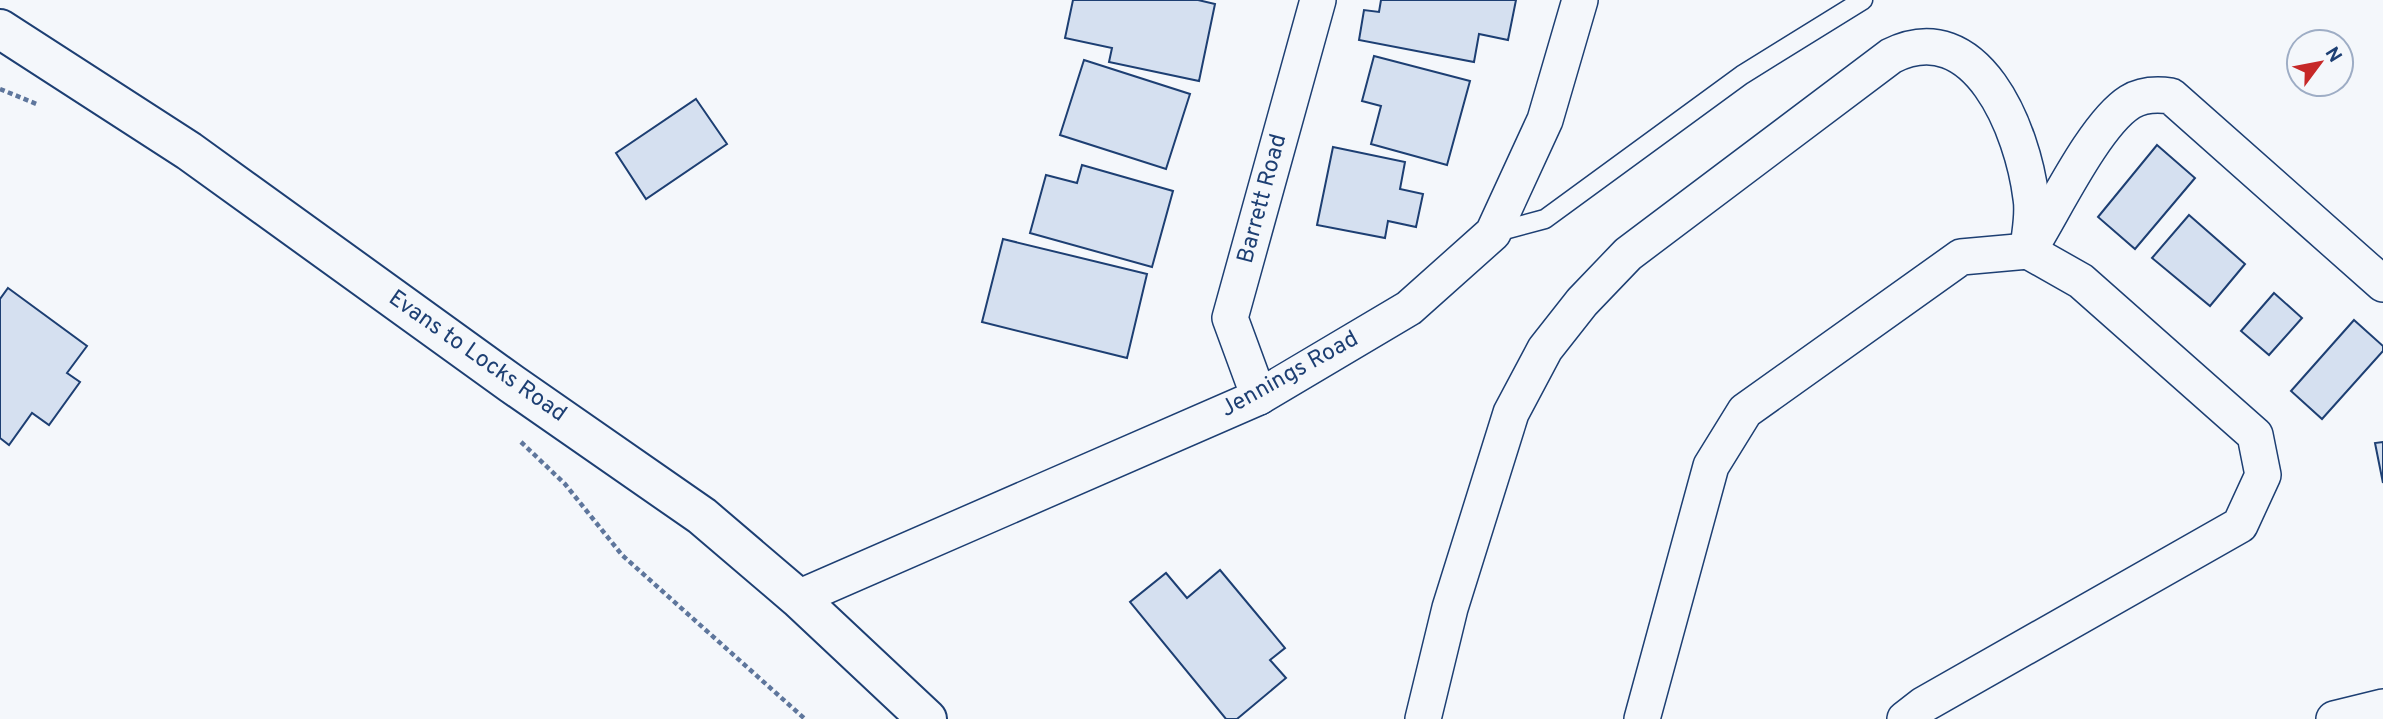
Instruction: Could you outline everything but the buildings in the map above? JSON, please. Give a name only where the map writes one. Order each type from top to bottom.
[{"type":"street","name":"Barrett Road","points":[[1259,397],[1230,318],[1318,0]]},
{"type":"street","name":"Jennings Road","points":[[798,598],[1259,397],[1409,307],[1493,233],[1545,120],[1580,0]]},
{"type":"street","name":"Evans to Locks Road","points":[[0,29],[189,151],[512,384],[702,516],[798,598],[927,719]]},
{"type":"street","points":[[1423,719],[1450,608],[1511,413],[1545,349],[1582,302],[1628,254],[1891,56],[1912,45],[1941,48],[1965,58],[1992,86],[2021,144],[2032,200],[2028,251]]},
{"type":"street","points":[[2028,251],[2106,124],[2130,102],[2154,93],[2171,96],[2383,284]]},
{"type":"street","points":[[1643,719],[1711,466],[1745,411],[1961,257],[2028,251],[2081,281],[2255,435],[2263,475],[2240,525],[1923,705],[1905,719]]},
{"type":"street","points":[[2334,719],[2383,707]]},
{"type":"lane","points":[[1493,233],[1545,219],[1742,75],[1863,0]]},
{"type":"path","points":[[0,89],[42,105]]},
{"type":"path","points":[[511,434],[565,484],[622,555],[805,719]]}]
